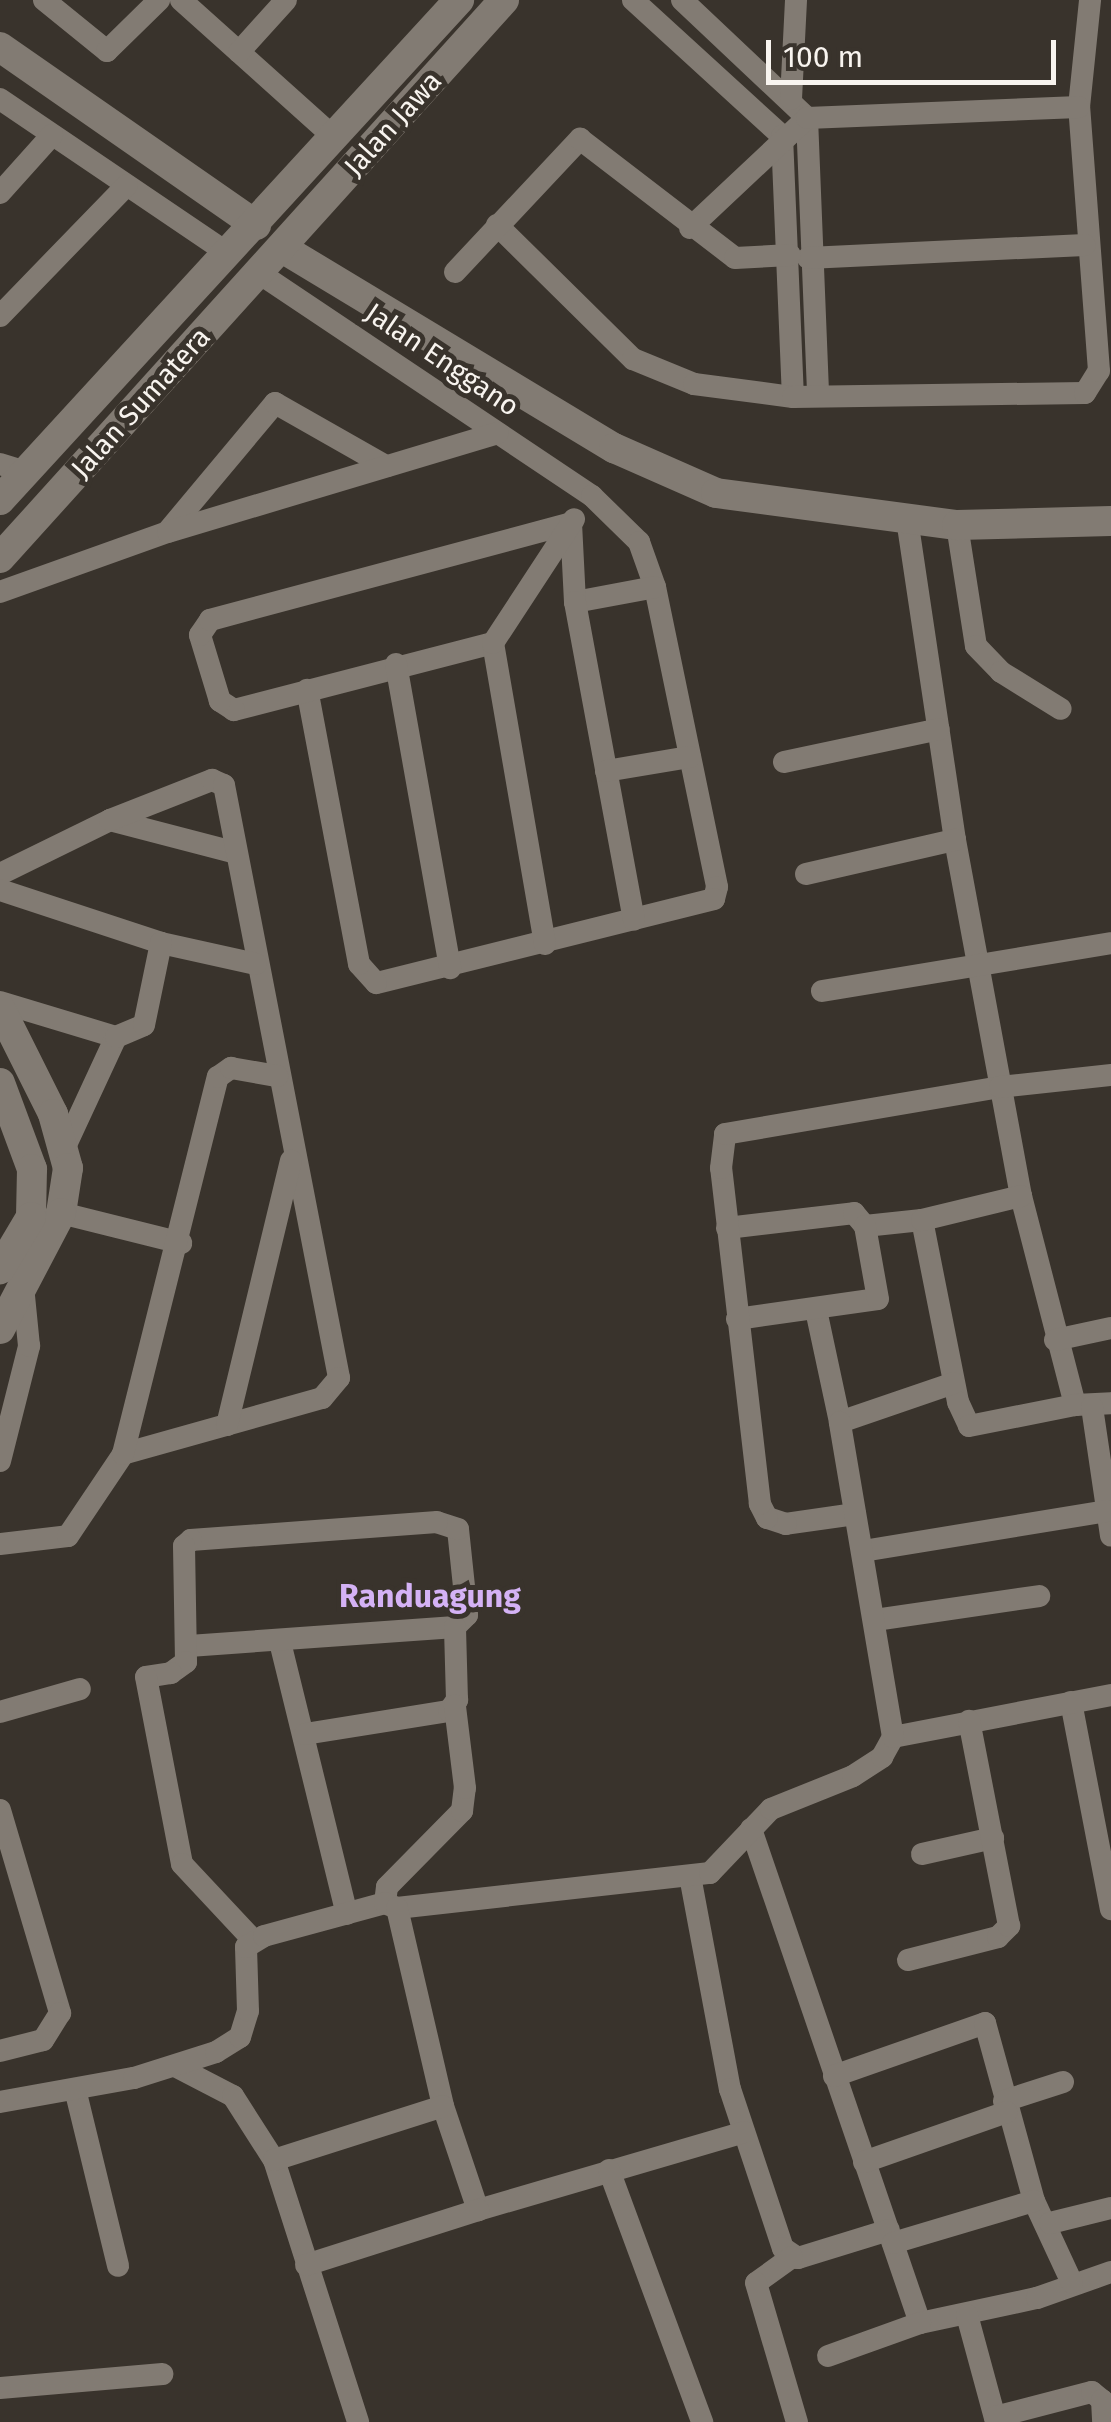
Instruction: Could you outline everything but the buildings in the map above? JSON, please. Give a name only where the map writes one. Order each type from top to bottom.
[{"type":"main road","name":"Jalan Jawa","points":[[282,248],[504,0]]},
{"type":"main road","name":"Jalan Jawa","points":[[256,225],[459,1]]},
{"type":"main road","points":[[459,1],[483,24]]},
{"type":"main road","points":[[0,47],[256,225]]},
{"type":"main road","name":"Jalan Sumatera","points":[[0,500],[13,468],[256,225]]},
{"type":"main road","points":[[282,248],[614,448],[716,493],[958,525],[1111,521]]},
{"type":"main road","name":"Jalan Sumatera","points":[[1,555],[282,248]]},
{"type":"main road","points":[[0,1005],[64,1149],[61,1213],[11,1278]]},
{"type":"main road","points":[[0,1083],[32,1169],[31,1218],[11,1278],[0,1329]]},
{"type":"street","points":[[44,0],[106,51],[159,0]]},
{"type":"street","points":[[181,0],[335,138]]},
{"type":"street","points":[[239,52],[286,0]]},
{"type":"street","points":[[633,0],[782,136],[818,396]]},
{"type":"street","points":[[682,0],[807,118],[793,397]]},
{"type":"street","points":[[791,100],[796,0]]},
{"type":"street","points":[[497,225],[634,359],[736,394],[793,397],[1085,393],[1099,371],[1085,245],[1079,107],[1090,0]]},
{"type":"street","points":[[0,99],[229,254]]},
{"type":"street","points":[[690,228],[782,136],[807,118],[1079,107]]},
{"type":"street","points":[[0,193],[52,135]]},
{"type":"street","points":[[456,272],[580,139],[690,228],[735,258],[1085,245]]},
{"type":"street","points":[[0,316],[127,185]]},
{"type":"street","name":"Jalan Enggano","points":[[259,273],[592,496],[639,542],[655,587],[714,900],[634,920]]},
{"type":"street","points":[[168,532],[276,403],[386,466]]},
{"type":"street","points":[[0,592],[168,532],[497,433]]},
{"type":"street","points":[[545,944],[493,644],[592,496]]},
{"type":"street","points":[[907,519],[955,840],[1021,1196],[1055,1340],[1092,1405],[1111,1536]]},
{"type":"street","points":[[307,690],[363,974],[376,983],[634,920],[576,602],[571,523]]},
{"type":"street","points":[[493,644],[396,664],[227,709],[201,626],[571,523]]},
{"type":"street","points":[[958,525],[976,646],[1001,672],[1060,709]]},
{"type":"street","points":[[576,602],[655,587]]},
{"type":"street","points":[[396,664],[450,968]]},
{"type":"street","points":[[784,762],[939,729]]},
{"type":"street","points":[[606,771],[690,757]]},
{"type":"street","points":[[0,874],[110,820],[219,780],[339,1378],[322,1398],[122,1454]]},
{"type":"street","points":[[110,820],[233,852]]},
{"type":"street","points":[[806,874],[955,840]]},
{"type":"street","points":[[0,890],[161,943],[256,964]]},
{"type":"street","points":[[0,1005],[116,1037],[144,1025],[161,943]]},
{"type":"street","points":[[822,991],[1111,943]]},
{"type":"street","points":[[64,1149],[116,1037]]},
{"type":"street","points":[[0,1544],[68,1536],[122,1454],[181,1242],[218,1077],[231,1068],[277,1076]]},
{"type":"street","points":[[855,1514],[786,1524],[768,1518],[737,1320],[720,1168],[726,1134],[1000,1087],[1111,1076]]},
{"type":"street","points":[[227,1425],[293,1155]]},
{"type":"street","points":[[865,1226],[922,1220],[1021,1196]]},
{"type":"street","points":[[61,1213],[181,1242]]},
{"type":"street","points":[[727,1228],[854,1213],[865,1226],[878,1299],[737,1320]]},
{"type":"street","points":[[922,1220],[954,1383],[968,1426],[1092,1405]]},
{"type":"street","points":[[0,1461],[29,1346],[11,1278]]},
{"type":"street","points":[[0,2102],[177,2067],[240,2037],[248,2011],[246,1947],[254,1940],[391,1906],[710,1873],[771,1810],[853,1776],[882,1757],[894,1738],[840,1422],[816,1310]]},
{"type":"street","points":[[1055,1340],[1111,1328]]},
{"type":"street","points":[[840,1422],[954,1383]]},
{"type":"street","points":[[863,1551],[1108,1511]]},
{"type":"street","points":[[190,1646],[455,1627],[467,1615],[458,1529],[449,1522],[267,1534],[184,1546],[190,1646],[180,1669],[146,1677],[182,1864],[254,1940]]},
{"type":"street","points":[[875,1620],[1039,1596]]},
{"type":"street","points":[[455,1627],[455,1706],[466,1788],[462,1810],[387,1887],[443,2106],[478,2210]]},
{"type":"street","points":[[280,1642],[347,1914]]},
{"type":"street","points":[[0,1712],[80,1689]]},
{"type":"street","points":[[894,1738],[1111,1695]]},
{"type":"street","points":[[1071,1702],[1111,1909]]},
{"type":"street","points":[[305,1734],[455,1706]]},
{"type":"street","points":[[908,1960],[1006,1930],[969,1721]]},
{"type":"street","points":[[0,1810],[60,2013],[43,2040],[2,2046]]},
{"type":"street","points":[[751,1830],[920,2323]]},
{"type":"street","points":[[922,1854],[992,1838]]},
{"type":"street","points":[[690,1876],[744,2132],[792,2257]]},
{"type":"street","points":[[834,2076],[985,2024],[1034,2201],[1050,2223],[1072,2283]]},
{"type":"street","points":[[177,2067],[233,2096],[274,2160],[358,2422]]},
{"type":"street","points":[[864,2162],[1063,2082]]},
{"type":"street","points":[[75,2088],[118,2266]]},
{"type":"street","points":[[274,2160],[443,2106]]},
{"type":"street","points":[[306,2264],[744,2132]]},
{"type":"street","points":[[609,2170],[702,2422]]},
{"type":"street","points":[[797,2422],[756,2283],[792,2257],[1034,2201]]},
{"type":"street","points":[[1050,2223],[1111,2208]]},
{"type":"street","points":[[828,2356],[920,2323],[967,2315],[1111,2272]]},
{"type":"street","points":[[967,2315],[996,2420],[1092,2392],[1102,2400],[1103,2422]]},
{"type":"street","points":[[0,2388],[162,2374]]},
{"type":"district","name":"Randuagung","points":[[430,1596]]}]
